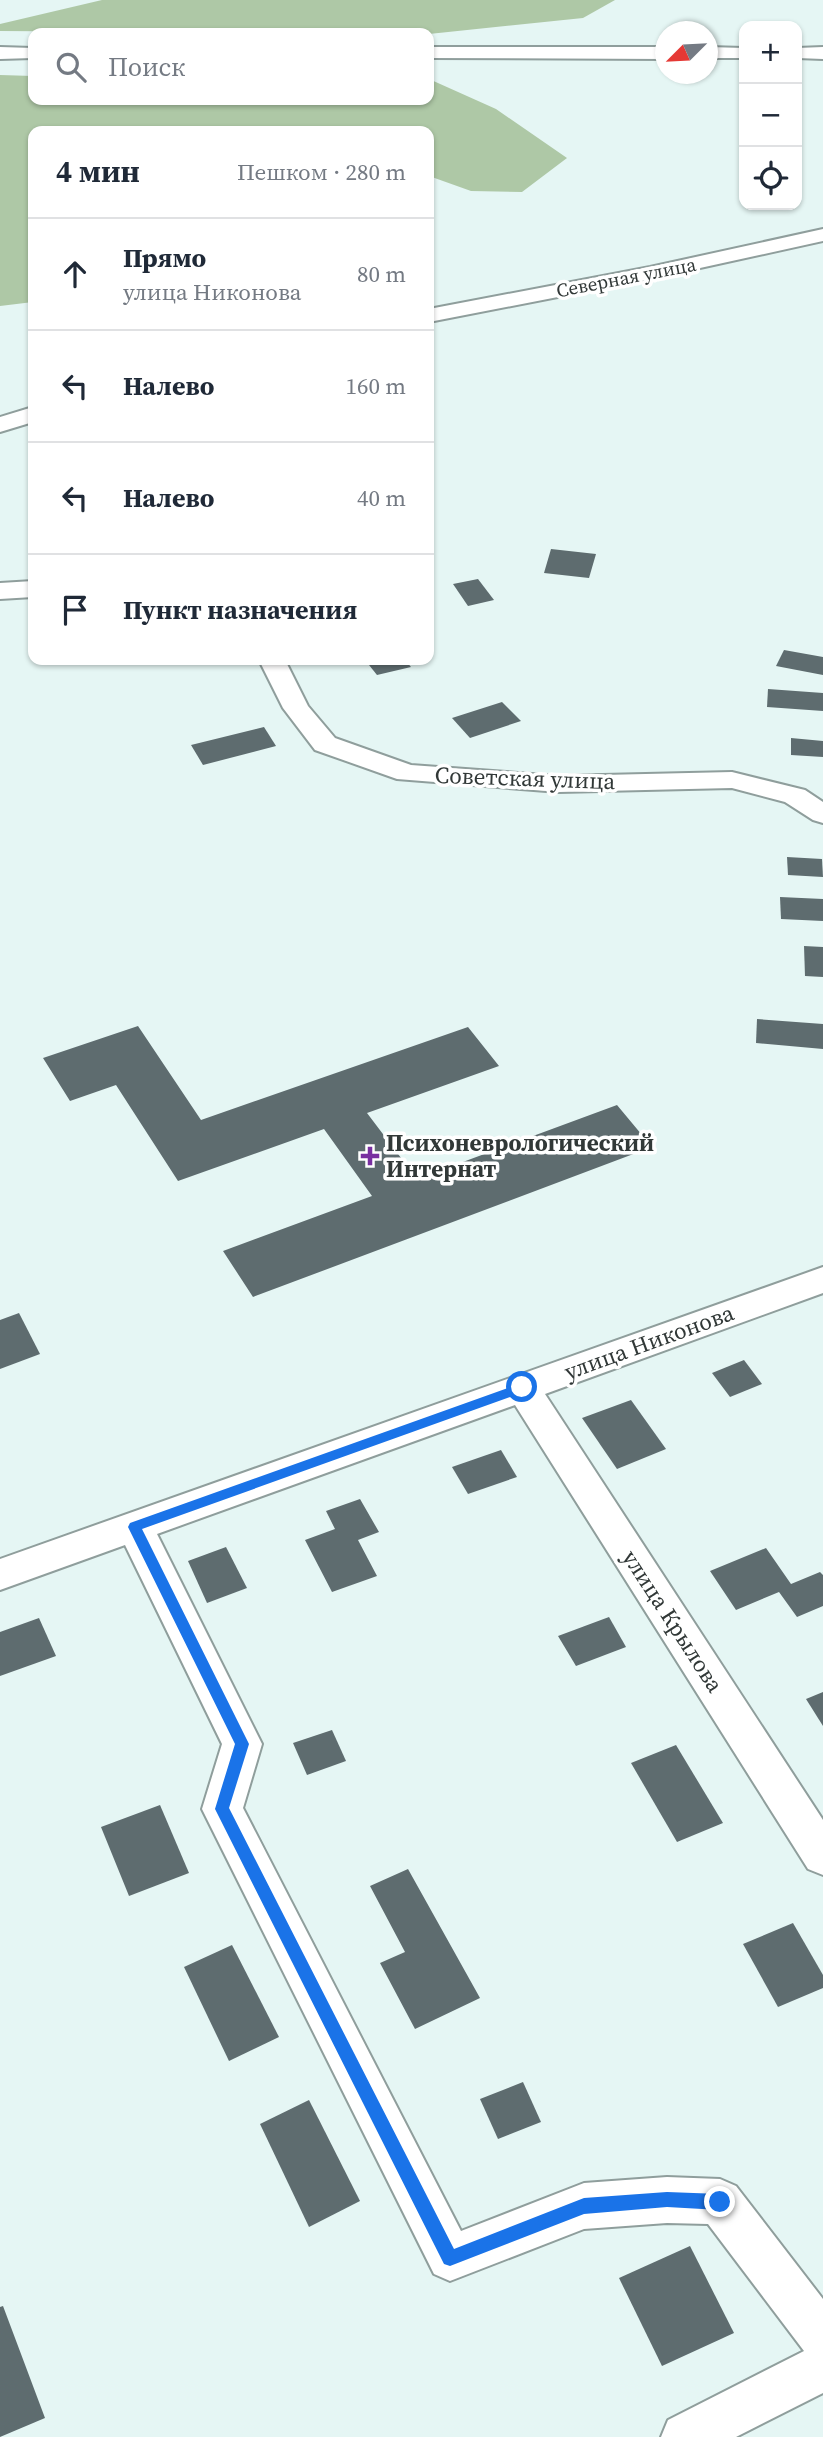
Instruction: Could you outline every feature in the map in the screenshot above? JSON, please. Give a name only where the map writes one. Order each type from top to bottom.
[{"type":"street","points":[[0,53],[28,53]]},
{"type":"street","points":[[434,53],[655,53]]},
{"type":"street","points":[[718,53],[739,53]]},
{"type":"street","points":[[802,53],[823,53]]},
{"type":"street","name":"Северная улица","points":[[434,315],[650,273],[823,235]]},
{"type":"street","points":[[0,425],[28,416]]},
{"type":"street","points":[[0,592],[28,589]]},
{"type":"street","name":"Советская улица","points":[[274,665],[296,708],[325,744],[407,773],[559,784],[732,780],[794,796],[823,814]]},
{"type":"street","name":"улица Никонова","points":[[0,1575],[823,1280]]},
{"type":"street","name":"улица Крылова","points":[[522,1387],[823,1856]]},
{"type":"street","points":[[135,1527],[242,1744],[222,1809],[450,2258],[584,2206],[667,2200],[720,2202],[823,2338]]},
{"type":"street","points":[[685,2437],[823,2367]]},
{"type":"green space","points":[[102,0],[615,0],[583,18],[434,33],[434,28],[28,28],[28,31],[0,31],[0,24]]},
{"type":"green space","points":[[0,75],[28,76],[28,105],[434,105],[434,81],[496,109],[567,158],[522,192],[471,191],[434,178],[434,126],[28,126],[28,303],[0,306]]},
{"type":"building","points":[[551,549],[596,554],[589,578],[544,573]]},
{"type":"building","points":[[478,579],[494,600],[468,606],[453,584]]},
{"type":"building","points":[[784,650],[823,657],[823,675],[776,666]]},
{"type":"building","points":[[369,665],[411,667],[377,675]]},
{"type":"building","points":[[768,689],[823,693],[823,711],[767,707]]},
{"type":"building","points":[[502,702],[521,721],[470,738],[452,718]]},
{"type":"building","points":[[264,727],[276,746],[203,765],[191,745]]},
{"type":"building","points":[[791,738],[823,741],[823,757],[791,755]]},
{"type":"building","points":[[787,857],[822,859],[823,877],[788,875]]},
{"type":"building","points":[[780,897],[823,899],[823,921],[781,919]]},
{"type":"building","points":[[804,946],[823,947],[823,977],[805,976]]},
{"type":"building","points":[[757,1019],[823,1024],[823,1049],[756,1043]]},
{"type":"building","points":[[138,1026],[201,1120],[468,1027],[499,1066],[367,1113],[417,1179],[617,1105],[652,1147],[253,1297],[223,1251],[372,1196],[324,1129],[178,1181],[116,1085],[70,1101],[43,1058]]},
{"type":"building","points":[[19,1313],[40,1354],[0,1369],[0,1320]]},
{"type":"building","points":[[744,1360],[762,1384],[730,1397],[712,1373]]},
{"type":"building","points":[[631,1400],[666,1449],[617,1469],[582,1418]]},
{"type":"building","points":[[501,1450],[517,1477],[468,1494],[452,1467]]},
{"type":"building","points":[[360,1499],[379,1532],[358,1540],[377,1576],[332,1592],[305,1540],[335,1529],[326,1511]]},
{"type":"building","points":[[226,1547],[247,1588],[207,1603],[188,1561]]},
{"type":"building","points":[[766,1548],[791,1584],[820,1572],[823,1575],[823,1606],[797,1617],[779,1592],[736,1610],[710,1571]]},
{"type":"building","points":[[609,1617],[626,1647],[576,1666],[558,1636]]},
{"type":"building","points":[[39,1618],[56,1656],[0,1676],[0,1632]]},
{"type":"building","points":[[823,1692],[823,1726],[806,1699]]},
{"type":"building","points":[[332,1730],[346,1761],[307,1775],[293,1743]]},
{"type":"building","points":[[676,1745],[723,1823],[677,1842],[631,1763]]},
{"type":"building","points":[[160,1805],[189,1873],[129,1896],[101,1827]]},
{"type":"building","points":[[408,1869],[480,1998],[415,2029],[380,1963],[405,1952],[370,1886]]},
{"type":"building","points":[[793,1923],[823,1975],[823,1988],[778,2007],[743,1944]]},
{"type":"building","points":[[232,1945],[279,2037],[229,2061],[184,1967]]},
{"type":"building","points":[[523,2082],[541,2122],[498,2139],[480,2099]]},
{"type":"building","points":[[309,2100],[360,2201],[309,2227],[260,2124]]},
{"type":"building","points":[[690,2246],[734,2333],[662,2366],[619,2278]]},
{"type":"building","points":[[3,2306],[45,2418],[0,2437],[0,2307]]},
{"type":"place","name":"Психоневрологический Интернат","points":[[370,1156]]},
{"type":"route","points":[[522,1387],[135,1527],[242,1744],[222,1809],[450,2258],[584,2206],[667,2200],[720,2202]]}]
